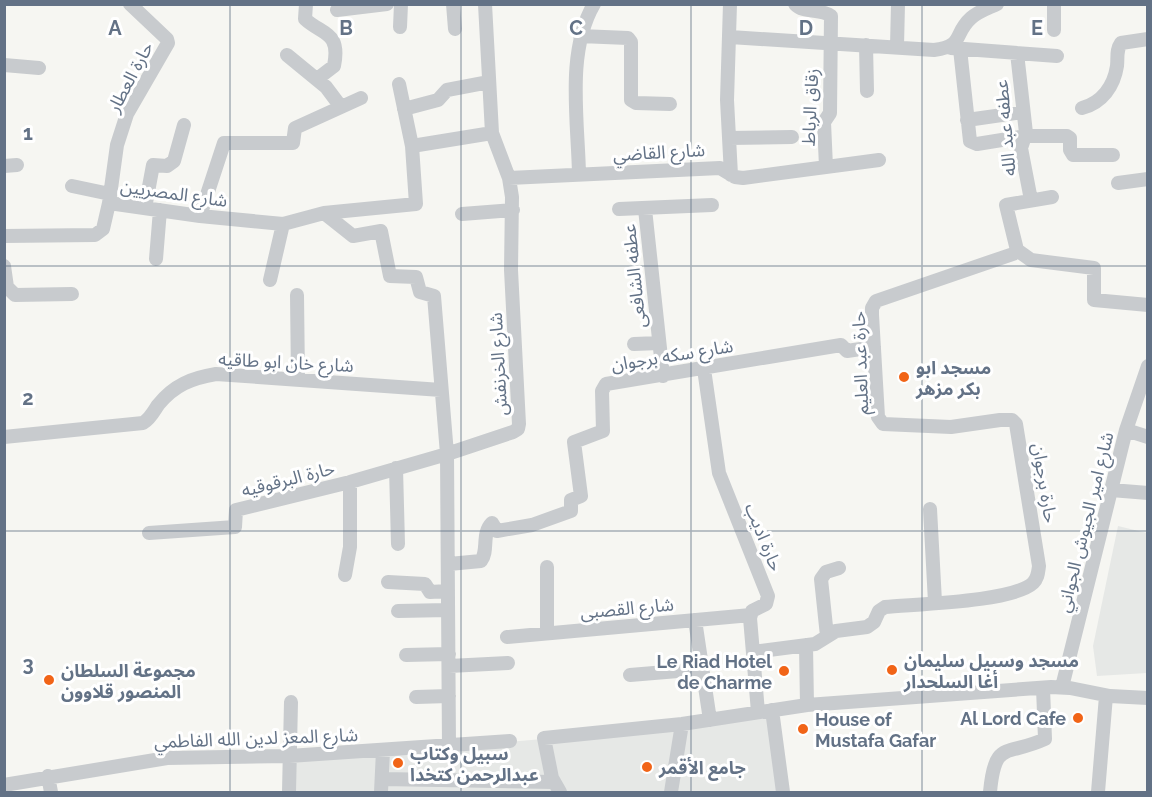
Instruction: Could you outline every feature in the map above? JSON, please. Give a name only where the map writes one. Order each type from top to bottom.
[{"type":"street","name":"حارة العطار","points":[[110,198],[117,145],[128,114],[167,48],[167,39],[130,4]]},
{"type":"street","points":[[306,4],[305,19],[326,30],[332,40],[334,66],[317,79]]},
{"type":"street","points":[[337,10],[387,4]]},
{"type":"street","points":[[400,27],[401,4]]},
{"type":"street","points":[[453,4],[455,29]]},
{"type":"street","name":"شارع الخرنفش","points":[[447,454],[513,432],[519,427],[511,270],[513,210],[509,178],[492,133],[485,4]]},
{"type":"street","points":[[579,174],[577,65],[580,36],[594,4]]},
{"type":"street","points":[[730,4],[731,175]]},
{"type":"street","points":[[897,46],[898,4]]},
{"type":"street","points":[[998,4],[970,19],[954,49],[969,138],[977,144],[1026,135],[1067,136],[1070,138],[1070,150],[1073,155],[1113,155]]},
{"type":"street","points":[[1054,4],[1054,30]]},
{"type":"street","name":"زقاق الرباط","points":[[797,6],[829,13],[831,19],[830,113],[824,122],[826,167]]},
{"type":"street","points":[[580,36],[628,38],[631,42],[631,100],[636,103],[670,104]]},
{"type":"street","name":"عطفه عبد الله","points":[[730,37],[1057,56]]},
{"type":"street","points":[[1083,108],[1099,101],[1107,91],[1114,78],[1118,46],[1125,41],[1148,39]]},
{"type":"street","points":[[866,45],[867,91]]},
{"type":"street","name":"عطفه عبد الله","points":[[1017,53],[1026,135],[1021,148],[1031,200]]},
{"type":"street","points":[[287,55],[317,79],[341,107]]},
{"type":"street","points":[[4,65],[39,68]]},
{"type":"street","points":[[404,109],[438,100],[447,90],[489,82]]},
{"type":"street","points":[[399,84],[412,146],[492,133]]},
{"type":"street","points":[[200,216],[224,143],[293,143],[295,128],[361,98]]},
{"type":"street","points":[[967,120],[1023,112]]},
{"type":"street","points":[[146,208],[153,165],[167,166],[174,161],[184,125]]},
{"type":"street","points":[[729,138],[792,137]]},
{"type":"street","name":"شارع المصريين","points":[[4,236],[94,235],[103,229],[110,198],[146,208],[283,224],[324,213],[416,204],[412,146]]},
{"type":"street","name":"شارع القاضي","points":[[509,178],[720,168],[731,175],[743,178],[879,160]]},
{"type":"street","points":[[1118,183],[1148,179]]},
{"type":"street","points":[[72,186],[110,198]]},
{"type":"street","points":[[1052,197],[1006,205],[1017,250],[1031,260],[1094,268],[1094,300],[1148,305]]},
{"type":"street","points":[[619,209],[712,205]]},
{"type":"street","name":"عطفه الشافعى","points":[[645,209],[663,376]]},
{"type":"street","points":[[156,259],[160,210]]},
{"type":"street","points":[[462,214],[513,210]]},
{"type":"street","points":[[324,213],[353,236],[381,231],[390,276],[416,277],[420,292],[434,296],[447,454],[449,746]]},
{"type":"street","points":[[270,280],[283,224]]},
{"type":"street","name":"حارة عبد العليم","points":[[880,423],[872,308],[876,302],[888,295],[1013,254],[1017,250]]},
{"type":"street","points":[[4,266],[7,286],[15,295],[72,294]]},
{"type":"street","points":[[297,295],[298,379]]},
{"type":"street","points":[[634,344],[660,343]]},
{"type":"street","name":"شارع سكه برجوان","points":[[448,564],[481,561],[484,556],[486,533],[492,524],[497,531],[532,525],[571,511],[571,500],[581,496],[574,442],[603,431],[603,387],[610,383],[841,345],[847,351],[874,347]]},
{"type":"street","name":"شارع امير الجيوش الجواني","points":[[1062,687],[1126,430],[1148,366]]},
{"type":"street","name":"حارة اديب","points":[[704,369],[719,473],[768,596],[766,604],[752,611],[751,615]]},
{"type":"street","name":"شارع خان ابو طاقيه","points":[[4,437],[143,423],[167,394],[198,377],[229,374],[441,390]]},
{"type":"street","name":"حارة برجوان","points":[[753,652],[806,645],[819,642],[836,631],[871,626],[879,611],[885,607],[1006,595],[1027,587],[1038,576],[1039,566],[1018,430],[1012,420],[935,427],[880,423]]},
{"type":"street","points":[[1126,430],[1148,437]]},
{"type":"street","name":"حارة البرقوقيه","points":[[149,533],[235,526],[236,510],[350,482],[447,454]]},
{"type":"street","points":[[396,468],[398,544]]},
{"type":"street","points":[[345,575],[350,547],[350,482]]},
{"type":"street","points":[[1111,490],[1148,493]]},
{"type":"street","points":[[930,509],[935,602]]},
{"type":"street","points":[[547,567],[547,633]]},
{"type":"street","points":[[827,636],[821,579],[826,572],[839,568]]},
{"type":"street","points":[[388,582],[425,584],[429,591],[448,591]]},
{"type":"street","points":[[398,611],[448,610]]},
{"type":"street","points":[[751,615],[753,652],[783,792]]},
{"type":"street","name":"شارع القصبى","points":[[507,637],[751,615]]},
{"type":"street","points":[[695,620],[710,720]]},
{"type":"street","points":[[806,645],[807,705]]},
{"type":"street","points":[[406,655],[508,663]]},
{"type":"street","points":[[630,675],[702,669]]},
{"type":"street","points":[[383,751],[381,786],[557,787],[544,738],[682,724],[807,705],[1043,688],[1062,687],[1106,696],[1148,698]]},
{"type":"street","points":[[990,792],[994,762],[999,756],[1008,749],[1045,739],[1043,688]]},
{"type":"street","points":[[416,697],[449,696]]},
{"type":"street","points":[[1098,792],[1106,696]]},
{"type":"street","points":[[289,792],[291,702]]},
{"type":"street","points":[[671,792],[682,724]]},
{"type":"street","name":"شارع المعز لدين الله الفاطمي","points":[[4,785],[167,758],[289,756],[510,741]]},
{"type":"street","points":[[48,776],[51,792]]},
{"type":"shaded area","points":[[1118,526],[1147,533],[1147,673],[1097,676],[1093,646]]},
{"type":"shaded area","points":[[769,715],[782,792],[287,792],[286,761],[660,729]]},
{"type":"place","name":"مسجد ابو بكر مزهر","points":[[904,377]]},
{"type":"place","name":"مسجد وسبيل سليمان أغا السلحدار","points":[[892,670]]},
{"type":"place","name":"Le Riad Hotel de Charme","points":[[784,671]]},
{"type":"place","name":"مجموعة السلطان المنصور قلاوون","points":[[49,680]]},
{"type":"place","name":"Al Lord Cafe","points":[[1078,718]]},
{"type":"place","name":"House of Mustafa Gafar","points":[[803,729]]},
{"type":"place","name":"سبيل وكتاب عبدالرحمن كتخدا","points":[[398,763]]},
{"type":"place","name":"جامع الأقمر","points":[[647,767]]}]
